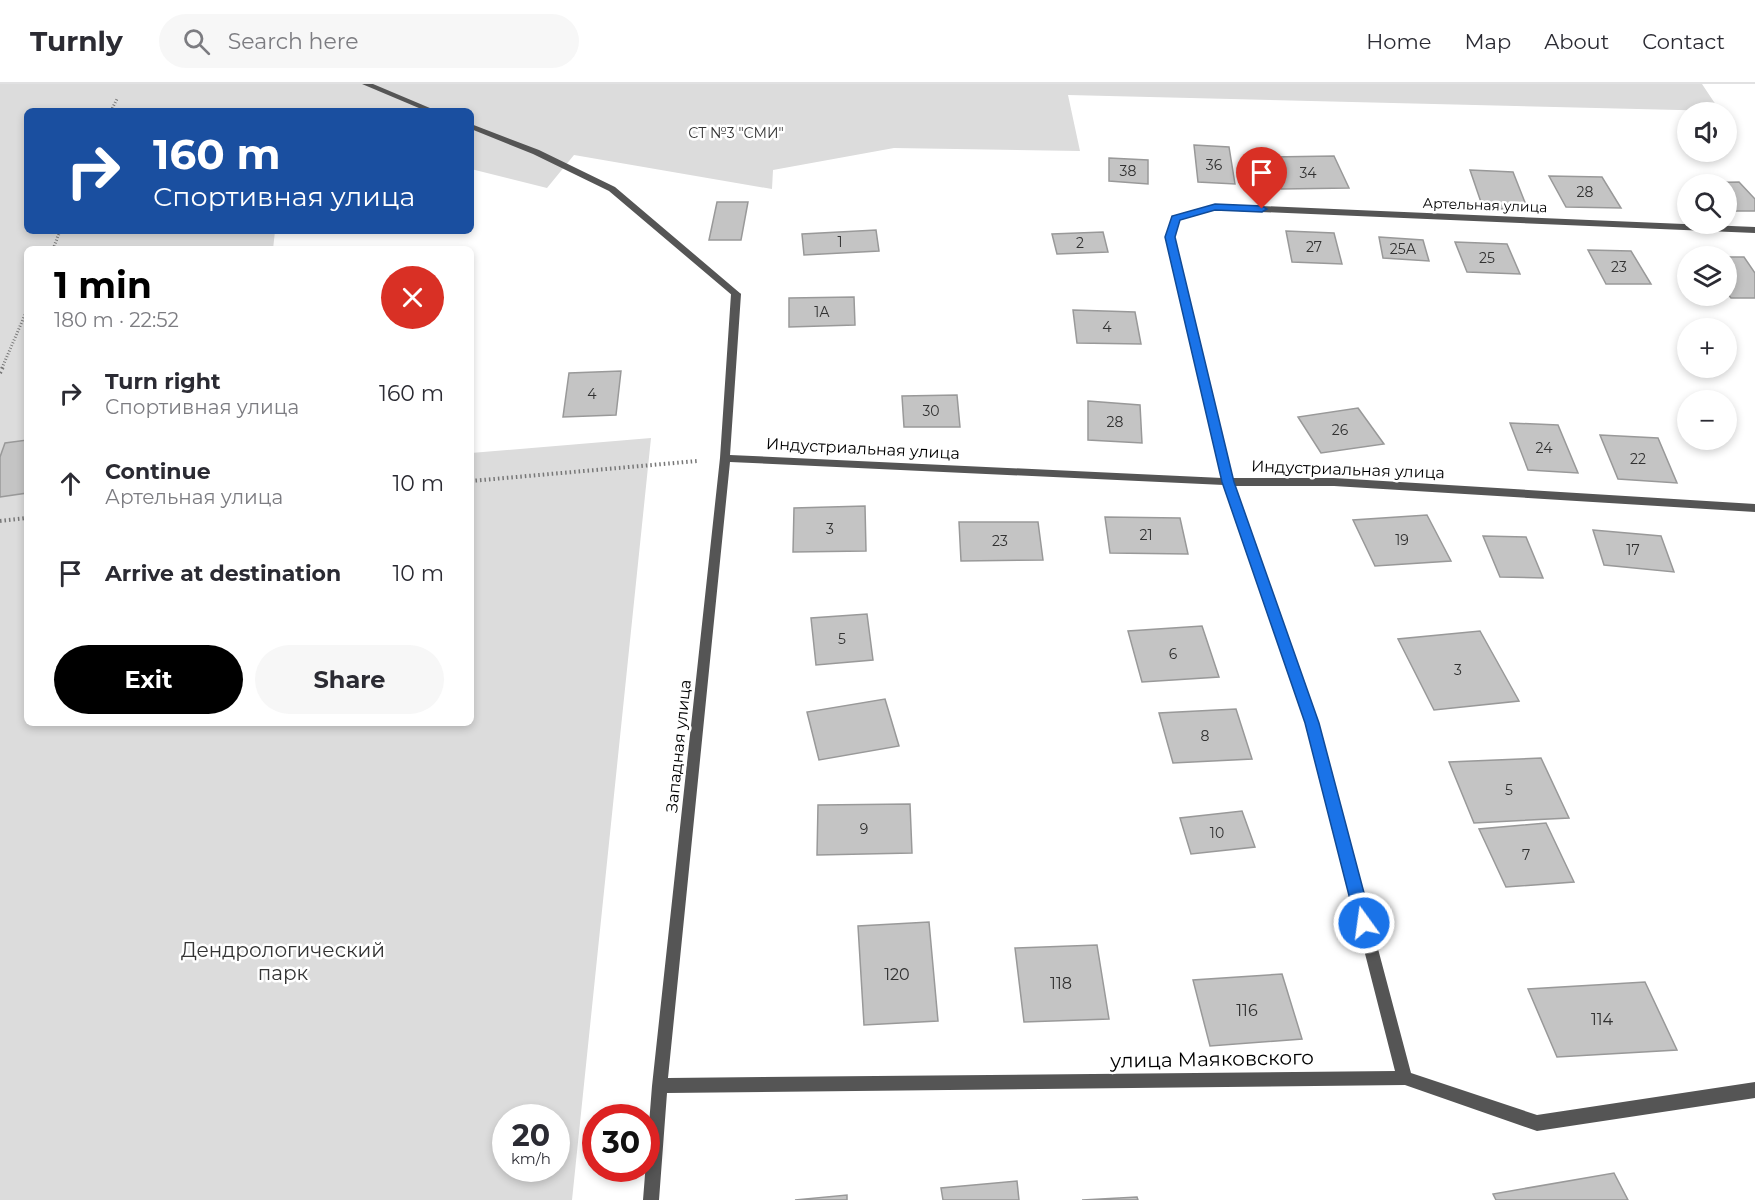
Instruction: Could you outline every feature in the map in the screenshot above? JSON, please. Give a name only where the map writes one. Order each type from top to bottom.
[{"type":"street","points":[[366,84],[426,108]]},
{"type":"street","name":"Западная улица","points":[[474,127],[536,152],[612,189],[736,294],[725,458],[660,1086],[651,1200]]},
{"type":"street","name":"Артельная улица","points":[[1228,482],[1170,237],[1176,218],[1215,207],[1755,230]]},
{"type":"street","name":"Индустриальная улица","points":[[725,458],[1228,482],[1334,482],[1755,508]]},
{"type":"street","points":[[1228,482],[1312,723],[1405,1078]]},
{"type":"street","name":"улица Маяковского","points":[[660,1086],[1405,1078],[1537,1123],[1755,1090]]},
{"type":"path","points":[[112,108],[117,99]]},
{"type":"path","points":[[0,373],[24,317]]},
{"type":"path","points":[[474,481],[725,458]]},
{"type":"path","points":[[0,521],[24,518]]},
{"type":"green space","name":"Дендрологический парк","points":[[0,84],[1702,84],[1714,102],[1677,102],[1677,110],[1068,95],[1080,151],[894,148],[773,170],[772,189],[574,155],[547,188],[474,170],[474,108],[24,108],[24,234],[275,234],[273,246],[24,246],[24,726],[474,726],[474,453],[651,438],[572,1200],[0,1200]]},
{"type":"building","points":[[1194,145],[1229,147],[1235,184],[1198,182]]},
{"type":"building","points":[[1334,156],[1349,188],[1281,189],[1268,157]]},
{"type":"building","points":[[1109,158],[1148,160],[1148,184],[1109,181]]},
{"type":"building","points":[[1470,170],[1513,172],[1528,210],[1483,208]]},
{"type":"building","points":[[1549,176],[1602,177],[1621,208],[1566,207]]},
{"type":"building","points":[[1737,182],[1755,199],[1755,211],[1737,211]]},
{"type":"building","points":[[717,202],[748,202],[741,240],[709,240]]},
{"type":"building","points":[[876,230],[879,251],[804,255],[802,234]]},
{"type":"building","points":[[1286,231],[1334,233],[1342,264],[1292,262]]},
{"type":"building","points":[[1103,232],[1108,252],[1057,254],[1052,234]]},
{"type":"building","points":[[1379,237],[1423,240],[1429,261],[1383,258]]},
{"type":"building","points":[[1455,242],[1507,244],[1520,274],[1467,272]]},
{"type":"building","points":[[1588,250],[1631,251],[1651,284],[1606,284]]},
{"type":"building","points":[[1737,257],[1744,257],[1755,273],[1755,298],[1737,298]]},
{"type":"building","points":[[854,297],[855,325],[789,327],[789,298]]},
{"type":"building","points":[[1073,310],[1135,312],[1141,344],[1077,343]]},
{"type":"building","points":[[621,371],[616,415],[563,417],[569,373]]},
{"type":"building","points":[[957,395],[960,427],[904,427],[902,396]]},
{"type":"building","points":[[1088,401],[1140,405],[1142,443],[1088,440]]},
{"type":"building","points":[[1358,408],[1384,444],[1321,453],[1298,417]]},
{"type":"building","points":[[1510,423],[1558,425],[1578,473],[1528,470]]},
{"type":"building","points":[[1600,435],[1658,438],[1677,483],[1618,479]]},
{"type":"building","points":[[24,440],[24,493],[0,497],[0,457],[5,443]]},
{"type":"building","points":[[865,506],[866,551],[793,552],[794,508]]},
{"type":"building","points":[[1427,515],[1451,561],[1375,566],[1353,520]]},
{"type":"building","points":[[1105,517],[1180,518],[1188,554],[1110,553]]},
{"type":"building","points":[[959,522],[1038,522],[1043,560],[961,561]]},
{"type":"building","points":[[1593,530],[1661,536],[1674,572],[1604,565]]},
{"type":"building","points":[[1483,536],[1526,537],[1543,578],[1500,577]]},
{"type":"building","points":[[867,614],[873,660],[816,665],[811,618]]},
{"type":"building","points":[[1202,626],[1219,677],[1142,682],[1128,631]]},
{"type":"building","points":[[1480,631],[1519,701],[1434,710],[1398,639]]},
{"type":"building","points":[[885,699],[899,746],[819,760],[807,712]]},
{"type":"building","points":[[1236,709],[1252,759],[1173,763],[1159,713]]},
{"type":"building","points":[[1541,758],[1569,818],[1474,823],[1449,762]]},
{"type":"building","points":[[910,804],[912,853],[817,855],[818,805]]},
{"type":"building","points":[[1242,811],[1255,847],[1191,854],[1180,818]]},
{"type":"building","points":[[1546,823],[1574,882],[1506,887],[1479,829]]},
{"type":"building","points":[[929,922],[938,1021],[864,1025],[858,926]]},
{"type":"building","points":[[1097,945],[1109,1019],[1024,1022],[1015,948]]},
{"type":"building","points":[[1282,974],[1302,1039],[1210,1046],[1193,980]]},
{"type":"building","points":[[1645,982],[1677,1050],[1557,1057],[1528,989]]},
{"type":"building","points":[[1614,1173],[1628,1200],[1496,1200],[1493,1194]]},
{"type":"building","points":[[1017,1181],[1019,1200],[943,1200],[941,1188]]},
{"type":"building","points":[[847,1195],[847,1200],[795,1200]]},
{"type":"building","points":[[1137,1197],[1138,1200],[1082,1200]]},
{"type":"route","points":[[1262,209],[1215,207],[1176,218],[1170,237],[1228,482],[1312,723],[1364,923]]},
{"type":"park label","name":"СТ №3 \"СМИ\"","points":[[736,133]]}]
